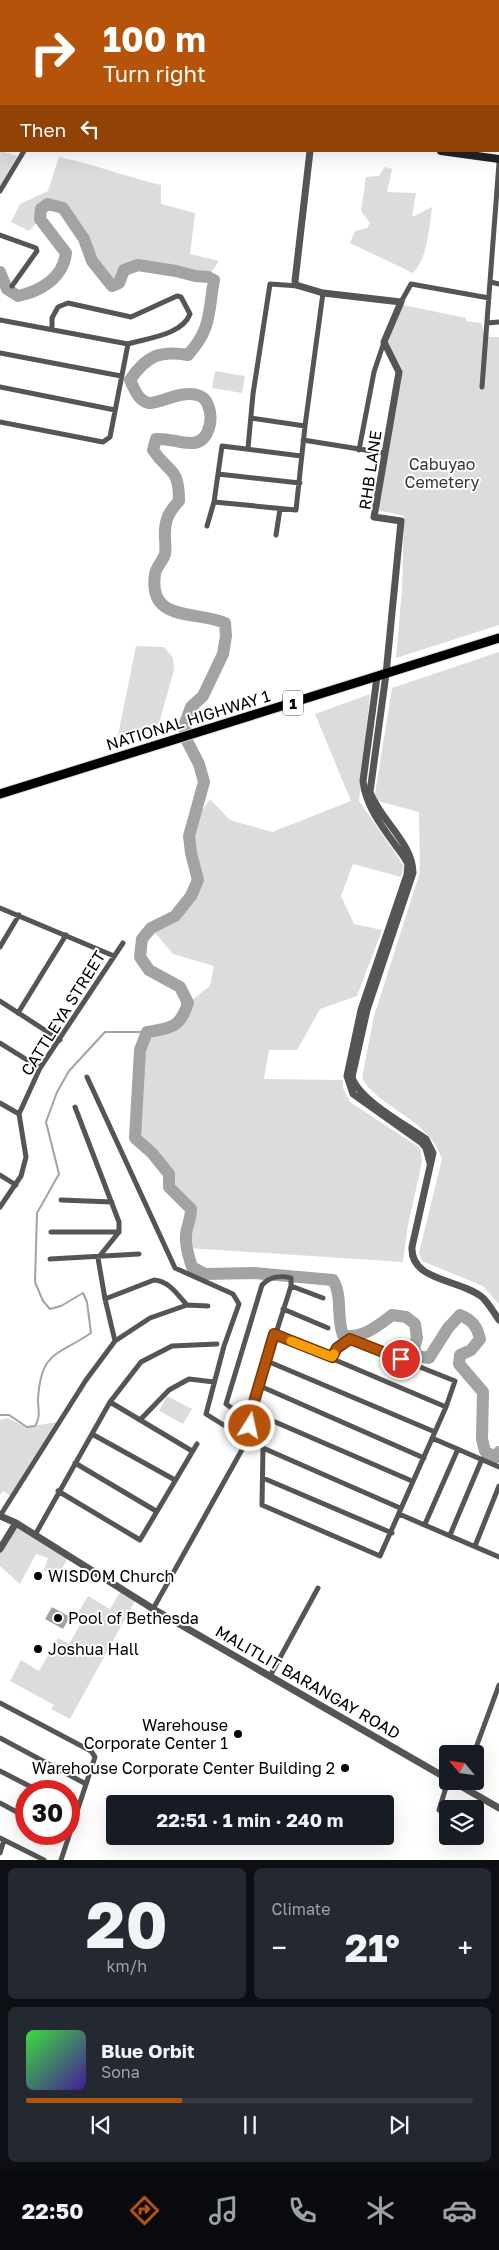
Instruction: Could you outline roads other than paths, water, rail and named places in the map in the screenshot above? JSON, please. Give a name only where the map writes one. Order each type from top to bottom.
[{"type":"highway","name":"NATIONAL HIGHWAY 1","points":[[0,794],[499,638]]},
{"type":"main road","points":[[448,152],[499,159]]},
{"type":"street","points":[[0,191],[23,152]]},
{"type":"street","points":[[299,286],[294,281],[310,152]]},
{"type":"street","points":[[482,386],[499,163]]},
{"type":"street","points":[[0,235],[36,248],[37,251],[12,286]]},
{"type":"street","points":[[492,254],[499,256]]},
{"type":"street","points":[[490,282],[499,284]]},
{"type":"street","points":[[248,448],[270,284],[299,286],[324,293],[400,302]]},
{"type":"street","points":[[359,450],[374,372],[400,302],[411,284],[489,298]]},
{"type":"street","points":[[214,502],[296,510],[304,426],[324,293]]},
{"type":"street","points":[[0,320],[128,344],[179,328],[187,322],[190,314],[181,297],[177,296],[131,317],[68,303],[58,307],[52,318],[52,329]]},
{"type":"street","points":[[487,323],[499,322]]},
{"type":"street","name":"RHB LANE","points":[[382,676],[401,521],[374,517],[399,372],[384,342]]},
{"type":"street","points":[[0,422],[103,442],[110,437],[128,344]]},
{"type":"street","points":[[0,353],[121,376]]},
{"type":"street","points":[[0,387],[115,410]]},
{"type":"street","points":[[251,418],[304,426]]},
{"type":"street","points":[[303,440],[384,454]]},
{"type":"street","points":[[207,526],[214,502],[222,446],[301,456]]},
{"type":"street","points":[[218,474],[300,483]]},
{"type":"street","points":[[276,535],[280,509]]},
{"type":"street","points":[[382,676],[379,730],[370,792],[375,806],[408,852],[413,862],[413,874],[367,1010],[352,1077],[358,1090],[426,1139],[433,1153],[412,1247],[414,1262],[424,1272],[463,1286],[484,1298],[499,1320]]},
{"type":"street","points":[[382,676],[370,731],[363,781],[364,793],[371,808],[408,864],[407,875],[361,1010],[347,1076],[348,1085],[359,1099],[422,1143],[426,1148],[430,1163]]},
{"type":"street","points":[[370,731],[379,730]]},
{"type":"street","points":[[0,908],[114,956]]},
{"type":"street","points":[[0,946],[19,915]]},
{"type":"street","points":[[18,1013],[66,935]]},
{"type":"street","name":"CATTLEYA STREET","points":[[18,1114],[40,1068],[123,943]]},
{"type":"street","points":[[0,1002],[60,1040]]},
{"type":"street","points":[[0,1043],[40,1068]]},
{"type":"street","points":[[87,1077],[175,1268],[233,1294],[237,1298],[239,1304],[214,1382],[206,1414],[241,1436],[244,1446]]},
{"type":"street","points":[[0,1103],[18,1114],[26,1157],[16,1185],[0,1207]]},
{"type":"street","points":[[75,1106],[119,1222],[120,1232],[98,1258],[115,1341]]},
{"type":"street","points":[[0,1175],[16,1185]]},
{"type":"street","points":[[61,1200],[112,1202]]},
{"type":"street","points":[[52,1232],[120,1232]]},
{"type":"street","points":[[50,1259],[98,1258],[139,1254]]},
{"type":"street","points":[[253,1425],[226,1404],[262,1285],[269,1278],[291,1278],[291,1286],[274,1334],[268,1361],[251,1412],[253,1425],[263,1448],[262,1505],[380,1556],[392,1533],[400,1508],[424,1458],[455,1384],[452,1379],[350,1339],[337,1348],[332,1357]]},
{"type":"street","points":[[105,1299],[154,1280],[166,1283],[187,1305]]},
{"type":"street","points":[[291,1286],[323,1298]]},
{"type":"street","points":[[0,1516],[86,1380],[115,1341],[150,1318],[187,1305],[208,1306]]},
{"type":"street","points":[[283,1309],[328,1328]]},
{"type":"street","points":[[274,1334],[446,1407]]},
{"type":"street","points":[[35,1535],[58,1491],[110,1402],[141,1362],[172,1346],[217,1344]]},
{"type":"street","points":[[268,1361],[435,1432]]},
{"type":"street","points":[[140,1420],[170,1390],[188,1379],[214,1382]]},
{"type":"street","points":[[260,1386],[424,1458]]},
{"type":"street","points":[[110,1402],[192,1450]]},
{"type":"street","points":[[153,1609],[244,1446],[257,1416],[262,1419],[266,1418],[412,1482]]},
{"type":"street","points":[[241,1436],[253,1425],[262,1424],[262,1419]]},
{"type":"street","points":[[92,1434],[175,1480]]},
{"type":"street","points":[[432,1438],[499,1466]]},
{"type":"street","points":[[58,1491],[140,1540],[197,1444]]},
{"type":"street","points":[[263,1448],[400,1508]]},
{"type":"street","points":[[425,1524],[458,1448]]},
{"type":"street","points":[[450,1535],[482,1459]]},
{"type":"street","points":[[75,1463],[156,1511]]},
{"type":"street","points":[[262,1478],[392,1533]]},
{"type":"street","points":[[475,1546],[499,1486]]},
{"type":"street","points":[[399,1514],[499,1557]]},
{"type":"street","name":"MALITLIT BARANGAY ROAD","points":[[0,1516],[16,1523],[153,1609],[439,1775]]},
{"type":"street","points":[[0,1550],[16,1523]]},
{"type":"street","points":[[270,1676],[318,1588]]},
{"type":"street","points":[[477,1745],[499,1685]]},
{"type":"street","points":[[0,1703],[91,1752],[95,1757],[80,1802]]},
{"type":"street","points":[[0,1738],[86,1784]]},
{"type":"street","points":[[0,1770],[19,1780]]},
{"type":"street","points":[[438,1810],[445,1790]]},
{"type":"street","points":[[469,1790],[498,1805]]},
{"type":"street","points":[[0,1803],[15,1811]]},
{"type":"street","points":[[0,1853],[2,1839],[44,1860]]},
{"type":"street","points":[[61,1860],[66,1845]]},
{"type":"street","points":[[30,1860],[31,1854]]},
{"type":"waterway","points":[[0,272],[7,289],[18,296],[43,287],[56,276],[64,262],[66,253],[40,219],[41,209],[48,204],[63,208],[84,239],[92,261],[112,286],[119,283],[124,270],[138,265],[208,277],[214,280],[208,320],[201,337],[188,355],[169,353],[154,357],[142,365],[130,380],[137,394],[145,402],[153,403],[184,394],[191,394],[203,397],[208,406],[210,412],[209,428],[201,440],[190,443],[156,439],[153,450],[175,476],[179,490],[179,501],[169,513],[166,522],[165,554],[155,574],[155,590],[159,600],[166,608],[225,623],[226,636],[223,654],[203,696],[191,707],[185,723],[185,737],[199,764],[204,782],[189,836],[198,880],[191,896],[175,916],[151,928],[142,939],[140,957],[149,970],[180,987],[188,1003],[182,1018],[178,1022],[168,1028],[147,1032],[140,1050],[135,1138],[152,1153],[169,1174],[169,1187],[191,1209],[186,1240],[187,1252],[192,1267],[205,1274],[253,1273],[333,1280],[338,1293],[343,1335],[363,1334],[392,1315],[406,1317],[415,1324],[417,1338],[414,1348],[417,1356],[429,1358],[448,1328],[460,1315],[471,1321],[476,1327],[480,1339],[471,1350],[460,1355],[459,1364],[483,1392],[482,1439],[485,1451],[495,1458],[499,1452]]},
{"type":"waterway","points":[[0,1415],[9,1415],[27,1427],[35,1426],[39,1416],[38,1399],[40,1383],[47,1363],[60,1351],[91,1333],[87,1302],[83,1293],[61,1306],[50,1309],[43,1301],[35,1282],[37,1213],[59,1174],[46,1122],[57,1092],[69,1071],[105,1032],[147,1032]]},
{"type":"place","name":"WISDOM Church","points":[[38,1576]]},
{"type":"place","name":"Pool of Bethesda","points":[[58,1618]]},
{"type":"place","name":"Joshua Hall","points":[[38,1649]]},
{"type":"place","name":"Warehouse Corporate Center 1","points":[[238,1734]]},
{"type":"place","name":"Warehouse Corporate Center Building 2","points":[[345,1768]]},
{"type":"park label","name":"Cabuyao Cemetery","points":[[442,473]]}]
